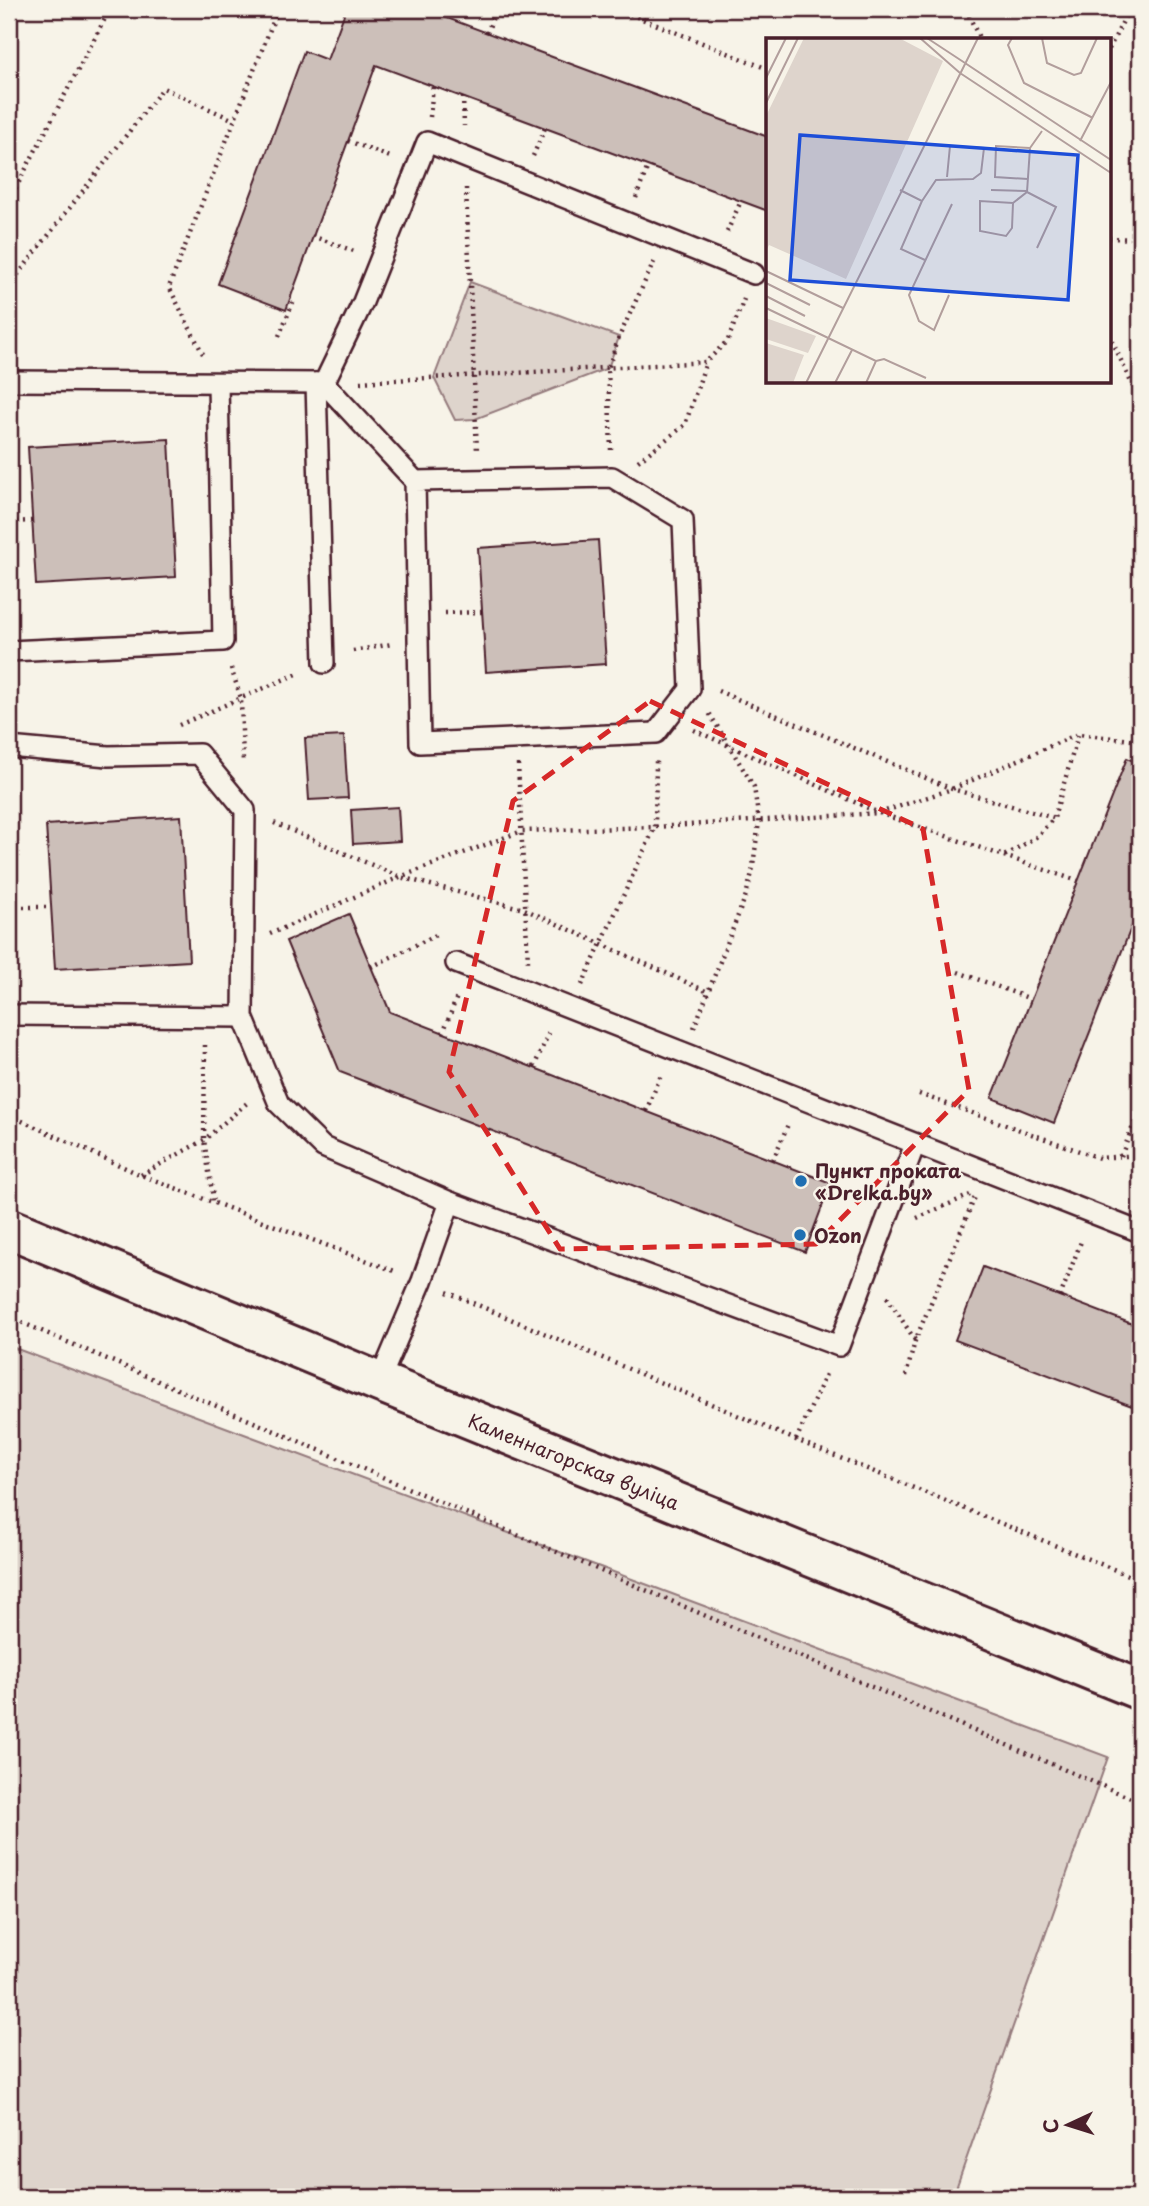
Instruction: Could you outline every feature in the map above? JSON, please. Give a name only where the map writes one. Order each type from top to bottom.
[{"type":"main road","name":"Каменнагорская вуліца","points":[[9,1228],[379,1382],[1140,1690]]},
{"type":"lane","points":[[324,663],[320,383],[363,302],[427,142],[754,274]]},
{"type":"lane","points":[[9,381],[320,383],[415,481],[419,743],[517,739],[662,726],[690,689],[683,520],[612,477],[415,481]]},
{"type":"lane","points":[[9,651],[223,640],[218,383]]},
{"type":"lane","points":[[9,747],[108,756],[199,754],[245,810],[243,1017],[279,1104],[323,1147],[450,1202],[838,1346],[915,1144]]},
{"type":"lane","points":[[462,965],[1140,1233]]},
{"type":"lane","points":[[9,1015],[243,1017]]},
{"type":"lane","points":[[379,1382],[422,1282],[450,1202]]},
{"type":"path","points":[[9,201],[110,9]]},
{"type":"path","points":[[218,383],[169,287],[278,9]]},
{"type":"path","points":[[487,33],[496,9]]},
{"type":"path","points":[[617,9],[766,68]]},
{"type":"path","points":[[965,9],[979,38]]},
{"type":"path","points":[[1110,47],[1129,9]]},
{"type":"path","points":[[9,286],[163,88],[234,120]]},
{"type":"path","points":[[463,97],[478,481]]},
{"type":"path","points":[[348,141],[416,167]]},
{"type":"path","points":[[716,258],[741,201]]},
{"type":"path","points":[[312,236],[379,260]]},
{"type":"path","points":[[665,238],[619,337],[608,368],[612,477],[637,462],[685,425],[706,362],[728,340],[754,274]]},
{"type":"path","points":[[1110,238],[1140,239]]},
{"type":"path","points":[[279,336],[294,300],[290,298]]},
{"type":"path","points":[[1110,336],[1140,402]]},
{"type":"path","points":[[320,383],[706,362]]},
{"type":"path","points":[[9,522],[32,521]]},
{"type":"path","points":[[417,615],[482,612]]},
{"type":"path","points":[[223,640],[240,698],[245,810],[400,877],[524,909],[708,992]]},
{"type":"path","points":[[168,730],[359,648],[417,642]]},
{"type":"path","points":[[646,1111],[708,992],[746,895],[759,822],[754,787],[690,679]]},
{"type":"path","points":[[690,679],[952,789],[1054,818]]},
{"type":"path","points":[[534,1068],[602,944],[655,827],[662,726],[725,742],[879,813],[1078,881]]},
{"type":"path","points":[[1004,856],[1036,837],[1054,818],[1078,734]]},
{"type":"path","points":[[244,945],[400,877],[523,831],[759,822],[879,813],[952,789],[1078,734],[1140,741]]},
{"type":"path","points":[[517,739],[530,992]]},
{"type":"path","points":[[9,907],[51,906]]},
{"type":"path","points":[[371,967],[438,934]]},
{"type":"path","points":[[443,1032],[462,965]]},
{"type":"path","points":[[958,972],[1031,999]]},
{"type":"path","points":[[205,1017],[204,1140],[214,1205]]},
{"type":"path","points":[[919,1094],[1099,1158],[1140,1155]]},
{"type":"path","points":[[772,1160],[799,1098]]},
{"type":"path","points":[[141,1175],[204,1140],[247,1103],[279,1104]]},
{"type":"path","points":[[1121,1156],[1140,1109]]},
{"type":"path","points":[[9,1115],[141,1175],[422,1282],[796,1440],[1140,1580]]},
{"type":"path","points":[[882,1233],[977,1192],[915,1341],[906,1376]]},
{"type":"path","points":[[1060,1297],[1091,1213]]},
{"type":"path","points":[[868,1268],[915,1341]]},
{"type":"path","points":[[9,1317],[1140,1802]]},
{"type":"path","points":[[796,1440],[838,1346]]},
{"type":"highlighted area","points":[[650,701],[923,829],[969,1090],[816,1244],[560,1249],[449,1072],[513,801]]},
{"type":"shaded area","points":[[470,282],[619,337],[608,368],[475,419],[455,420],[434,378]]},
{"type":"shaded area","points":[[9,1346],[1108,1757],[953,2197],[9,2197]]},
{"type":"building","points":[[346,9],[423,9],[766,136],[766,210],[376,65],[286,310],[218,284],[304,51],[327,60]]},
{"type":"building","points":[[169,439],[176,577],[36,585],[28,447]]},
{"type":"building","points":[[598,540],[606,664],[486,672],[478,548]]},
{"type":"building","points":[[344,736],[348,798],[309,800],[305,738]]},
{"type":"building","points":[[1127,758],[1140,764],[1140,905],[1054,1123],[992,1098]]},
{"type":"building","points":[[398,807],[400,841],[353,844],[351,810]]},
{"type":"building","points":[[181,816],[189,961],[55,969],[46,825]]},
{"type":"building","points":[[349,914],[390,1012],[831,1183],[805,1252],[340,1072],[286,941]]},
{"type":"building","points":[[983,1267],[1140,1327],[1140,1409],[955,1340]]},
{"type":"place","name":"Пункт проката «Drelka.by»","points":[[801,1181]]},
{"type":"place","name":"Ozon","points":[[800,1235]]}]
